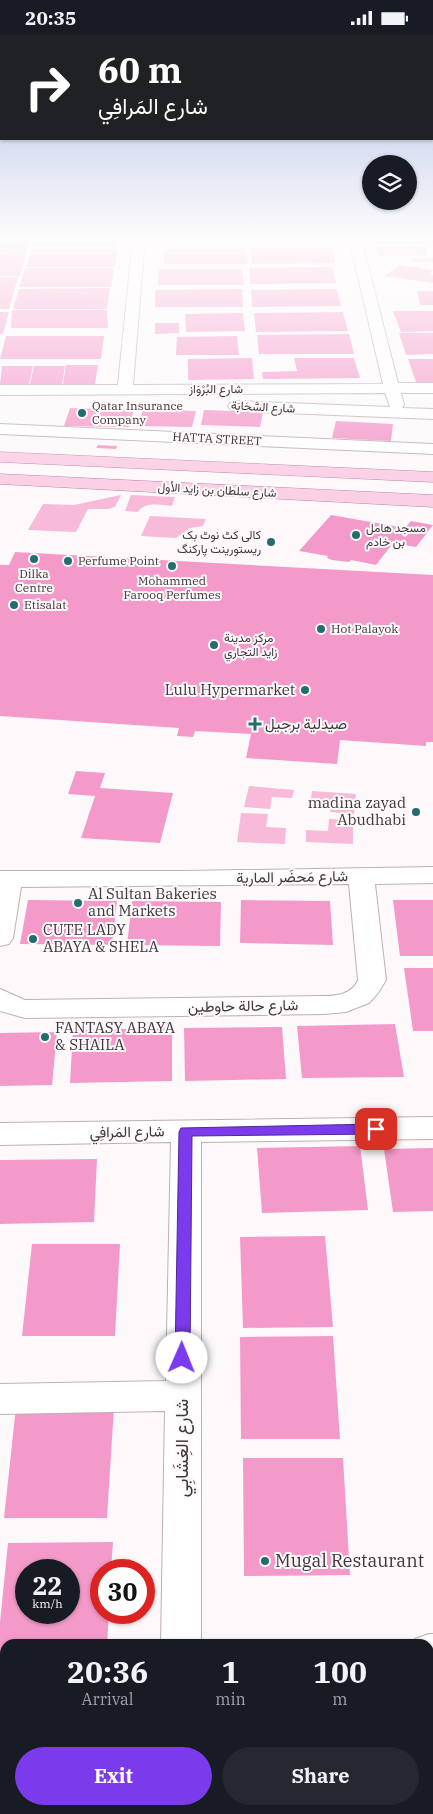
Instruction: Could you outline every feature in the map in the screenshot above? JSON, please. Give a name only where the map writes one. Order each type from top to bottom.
[{"type":"main road","name":"شارع سلطان بن زايد الأول","points":[[0,457],[433,477]]},
{"type":"main road","name":"شارع سلطان بن زايد الأول","points":[[0,479],[433,501]]},
{"type":"street","points":[[124,389],[131,321]]},
{"type":"street","points":[[375,321],[398,413]]},
{"type":"street","name":"شارع البُرْوَاز","points":[[0,390],[433,388]]},
{"type":"street","name":"شارع السَّحَابَة","points":[[96,389],[106,397],[122,400],[433,415]]},
{"type":"street","name":"HATTA STREET","points":[[0,429],[433,449]]},
{"type":"street","name":"شارع مَحضَر المارية","points":[[5,879],[433,875]]},
{"type":"street","name":"شارع حالة حاوطين","points":[[0,998],[10,1005],[25,1009],[324,1005],[351,1002],[366,992],[372,980],[361,876]]},
{"type":"street","points":[[0,938],[5,879]]},
{"type":"street","name":"شارع المَرافِي","points":[[0,1134],[433,1128]]},
{"type":"street","name":"شارع الغِشَابِي","points":[[181,1639],[186,1132]]},
{"type":"street","points":[[0,1399],[182,1396]]},
{"type":"shaded area","points":[[121,495],[115,507],[88,509],[76,532],[28,530],[43,504],[74,505]]},
{"type":"shaded area","points":[[131,495],[175,497],[172,506],[154,504],[145,506],[138,512],[125,511]]},
{"type":"shaded area","points":[[150,516],[206,519],[203,526],[190,528],[176,538],[141,536]]},
{"type":"shaded area","points":[[249,786],[294,790],[292,798],[272,797],[270,809],[244,807]]},
{"type":"shaded area","points":[[312,791],[356,794],[354,814],[330,812],[332,801],[311,799]]},
{"type":"shaded area","points":[[241,813],[268,814],[266,827],[286,828],[285,844],[237,842]]},
{"type":"shaded area","points":[[329,819],[353,820],[353,844],[306,842],[306,830],[328,831]]},
{"type":"building","points":[[0,321],[7,321],[3,334],[0,334]]},
{"type":"building","points":[[11,321],[108,321],[108,328],[11,328]]},
{"type":"building","points":[[185,321],[244,321],[245,331],[186,332]]},
{"type":"building","points":[[255,321],[345,321],[348,331],[256,332]]},
{"type":"building","points":[[397,321],[433,321],[433,331],[401,332]]},
{"type":"building","points":[[155,323],[179,323],[179,333],[155,334]]},
{"type":"building","points":[[399,333],[433,333],[433,354],[406,355]]},
{"type":"building","points":[[349,334],[354,354],[259,354],[257,335]]},
{"type":"building","points":[[6,336],[104,336],[101,359],[0,359]]},
{"type":"building","points":[[237,336],[239,355],[176,355],[177,337]]},
{"type":"building","points":[[252,358],[254,379],[188,380],[188,359]]},
{"type":"building","points":[[294,358],[354,358],[360,378],[263,379],[262,372],[297,371]]},
{"type":"building","points":[[408,359],[433,359],[433,382],[416,382]]},
{"type":"building","points":[[66,365],[98,365],[95,384],[63,384]]},
{"type":"building","points":[[2,366],[33,366],[29,385],[0,385]]},
{"type":"building","points":[[34,366],[65,366],[62,384],[30,384]]},
{"type":"building","points":[[70,408],[134,410],[129,427],[64,426]]},
{"type":"building","points":[[143,409],[196,411],[192,427],[139,426]]},
{"type":"building","points":[[204,410],[263,412],[260,427],[201,425]]},
{"type":"building","points":[[336,421],[393,424],[391,441],[332,438]]},
{"type":"building","points":[[98,445],[117,446],[116,449],[96,448]]},
{"type":"building","name":"مسجد هامل بن خادم","points":[[331,515],[405,528],[411,521],[433,525],[416,547],[393,543],[376,565],[351,560],[349,562],[332,560],[327,558],[328,556],[299,551]]},
{"type":"building","name":"مركز مدينة زايد التجاري","points":[[15,552],[433,575],[433,742],[426,742],[426,746],[340,740],[337,764],[246,758],[251,734],[195,731],[193,737],[177,736],[179,728],[0,716],[0,565],[9,565]]},
{"type":"building","points":[[76,771],[105,773],[100,788],[173,793],[160,843],[81,838],[95,796],[68,794]]},
{"type":"building","points":[[28,900],[117,901],[112,945],[20,944]]},
{"type":"building","points":[[241,900],[330,901],[333,945],[240,943]]},
{"type":"building","points":[[393,900],[433,900],[433,956],[400,956]]},
{"type":"building","points":[[132,901],[221,902],[220,946],[127,945]]},
{"type":"building","points":[[404,968],[433,968],[433,1031],[413,1031]]},
{"type":"building","points":[[395,1024],[404,1077],[302,1078],[297,1026]]},
{"type":"building","points":[[282,1027],[286,1079],[185,1081],[184,1028]]},
{"type":"building","points":[[172,1028],[172,1081],[70,1083],[73,1030]]},
{"type":"building","points":[[57,1032],[52,1085],[0,1086],[0,1033]]},
{"type":"building","points":[[360,1146],[368,1210],[262,1213],[257,1148]]},
{"type":"building","points":[[433,1148],[433,1211],[393,1212],[384,1149]]},
{"type":"building","points":[[97,1159],[94,1222],[0,1224],[0,1160]]},
{"type":"building","points":[[325,1236],[333,1327],[243,1328],[240,1237]]},
{"type":"building","points":[[32,1244],[120,1244],[115,1336],[22,1336]]},
{"type":"building","points":[[333,1336],[340,1439],[241,1439],[240,1337]]},
{"type":"building","points":[[16,1407],[114,1407],[107,1518],[4,1518]]},
{"type":"building","points":[[243,1458],[343,1458],[350,1575],[244,1576]]},
{"type":"building","points":[[113,1542],[112,1559],[90,1559],[90,1624],[108,1624],[107,1639],[0,1639],[8,1543]]},
{"type":"place","name":"Qatar Insurance Company","points":[[82,413]]},
{"type":"place","name":"مسجد هامل بن خادم","points":[[356,535]]},
{"type":"place","name":"کالی کٹ نوٹ بک ریستورینت پارکنگ","points":[[271,542]]},
{"type":"place","name":"Dilka Centre","points":[[34,559]]},
{"type":"place","name":"Perfume Point","points":[[68,561]]},
{"type":"place","name":"Mohammed Farooq Perfumes","points":[[172,566]]},
{"type":"place","name":"Etisalat","points":[[14,605]]},
{"type":"place","name":"Hot Palayok","points":[[321,629]]},
{"type":"place","name":"مركز مدينة زايد التجاري","points":[[214,645]]},
{"type":"place","name":"Lulu Hypermarket","points":[[305,690]]},
{"type":"place","name":"صيدلية برجيل","points":[[255,724]]},
{"type":"place","name":"madina zayad Abudhabi","points":[[416,812]]},
{"type":"place","name":"Al Sultan Bakeries and Markets","points":[[78,903]]},
{"type":"place","name":"CUTE LADY ABAYA & SHELA","points":[[33,939]]},
{"type":"place","name":"FANTASY ABAYA & SHAILA","points":[[45,1037]]},
{"type":"place","name":"Mugal Restaurant","points":[[265,1561]]},
{"type":"route","points":[[182,1358],[186,1132],[376,1129]]}]
